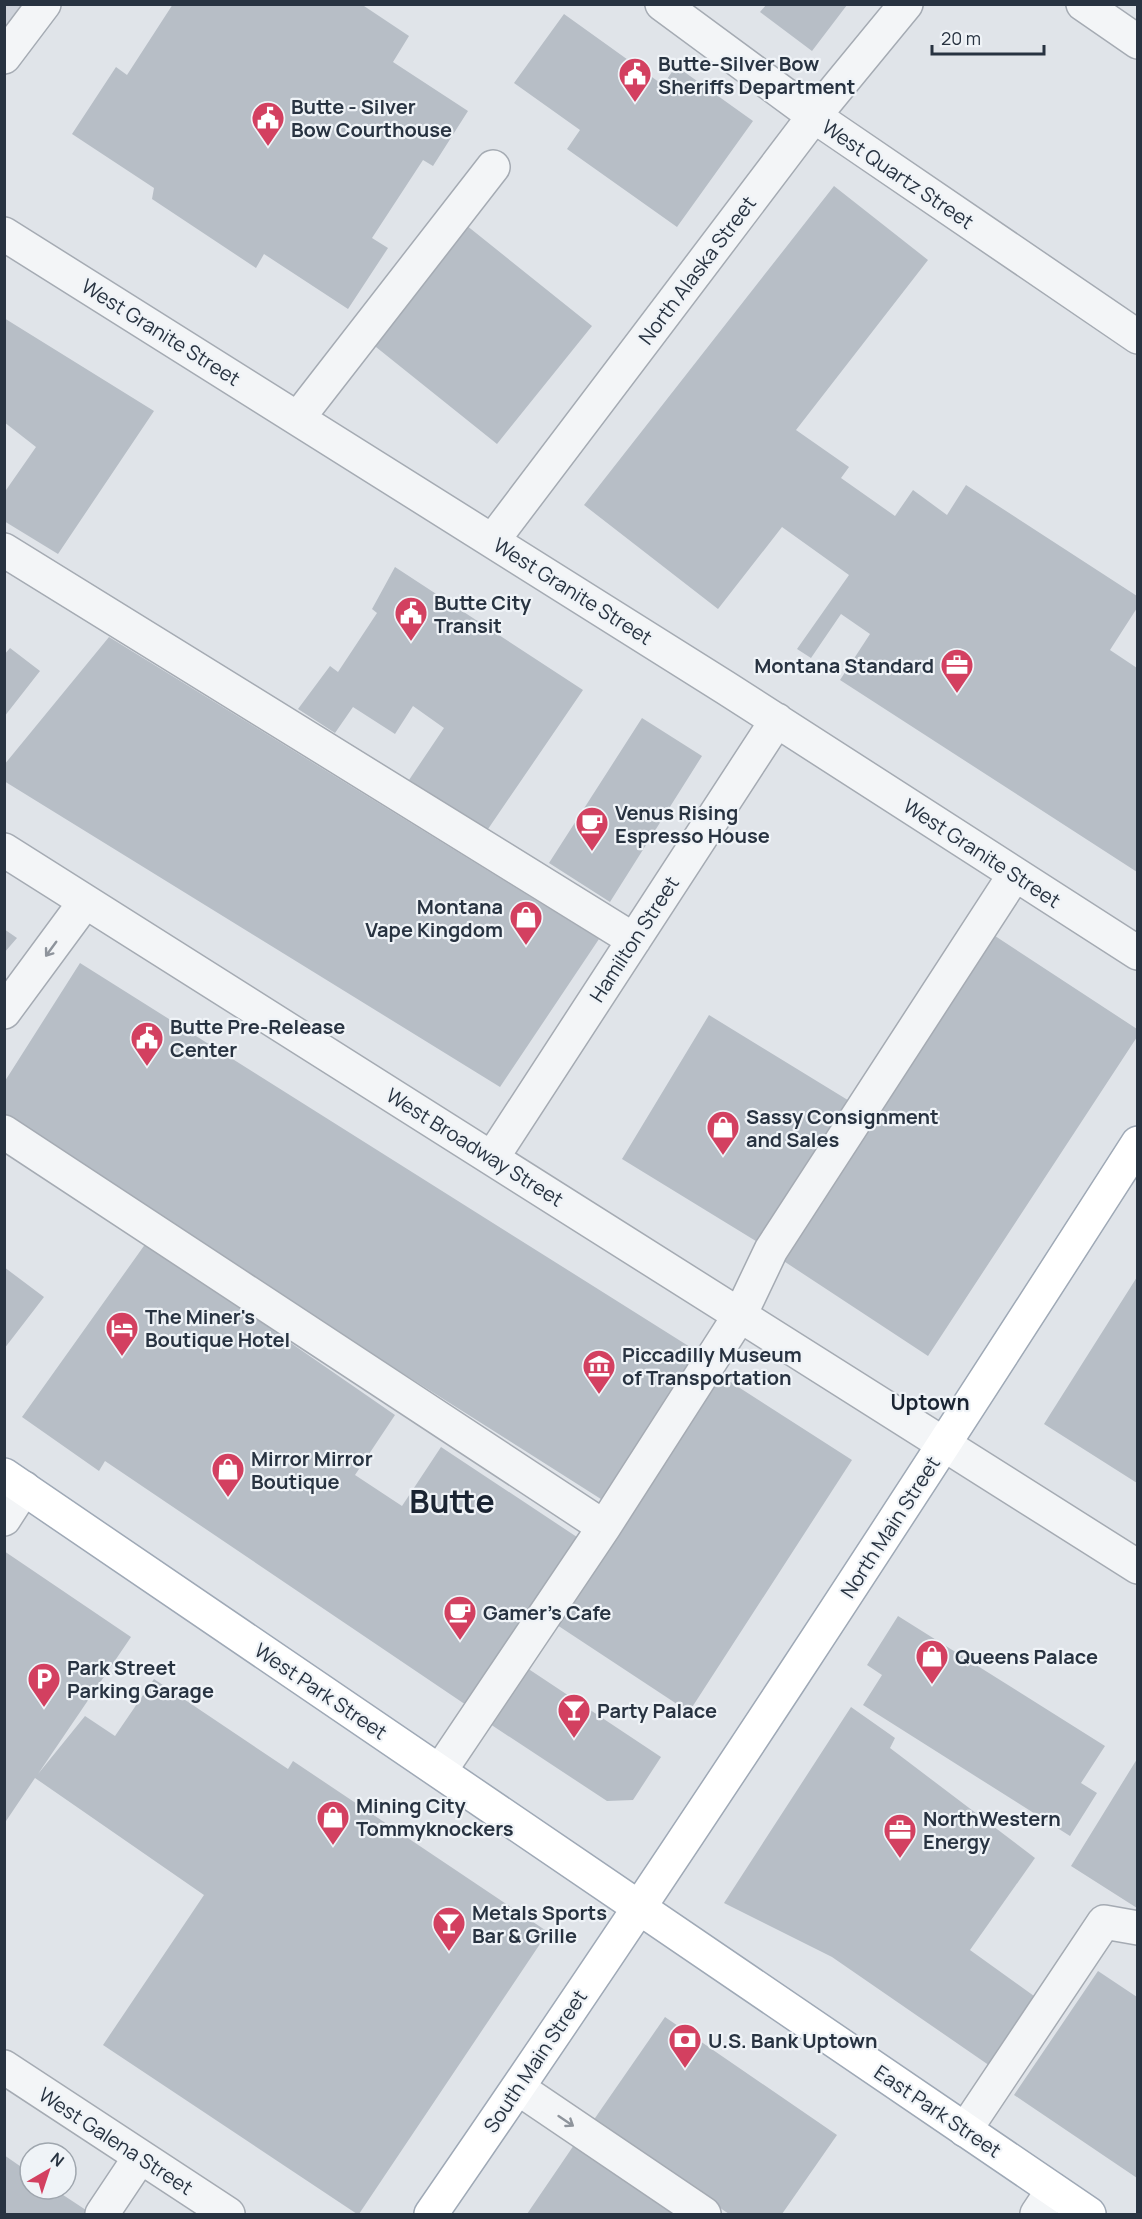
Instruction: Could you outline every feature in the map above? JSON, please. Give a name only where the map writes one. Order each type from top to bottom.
[{"type":"main road","name":"North Main Street","points":[[638,1907],[945,1444],[1137,1143]]},
{"type":"main road","name":"West Park Street","points":[[14,1481],[638,1907]]},
{"type":"main road","name":"South Main Street","points":[[431,2214],[638,1907]]},
{"type":"main road","name":"East Park Street","points":[[638,1907],[965,2130],[1068,2209]]},
{"type":"street","points":[[4,57],[44,4]]},
{"type":"street","name":"West Quartz Street","points":[[662,4],[814,116],[1137,337]]},
{"type":"street","name":"North Alaska Street","points":[[493,540],[814,116],[906,4]]},
{"type":"street","points":[[1083,4],[1137,42]]},
{"type":"street","points":[[298,418],[493,167]]},
{"type":"street","name":"West Granite Street","points":[[4,234],[777,720],[1137,953]]},
{"type":"street","points":[[4,550],[634,940]]},
{"type":"street","name":"Hamilton Street","points":[[492,1158],[777,720]]},
{"type":"street","name":"West Broadway Street","points":[[4,850],[1137,1567]]},
{"type":"street","points":[[440,1772],[604,1527],[740,1315],[771,1250],[1015,874]]},
{"type":"street","points":[[4,1012],[86,902]]},
{"type":"street","points":[[4,1132],[604,1527]]},
{"type":"street","points":[[4,1519],[14,1481]]},
{"type":"street","points":[[965,2130],[1104,1922],[1137,1928]]},
{"type":"street","name":"West Galena Street","points":[[4,2067],[228,2214]]},
{"type":"street","points":[[518,2088],[704,2214]]},
{"type":"street","points":[[102,2214],[140,2157]]},
{"type":"shaded area","points":[[5,5],[44,5],[5,57]]},
{"type":"building","name":"Butte - Silver Bow Courthouse","points":[[173,4],[361,4],[409,36],[393,62],[468,111],[433,166],[423,160],[372,238],[388,248],[348,309],[264,254],[256,268],[152,199],[154,188],[72,134],[116,67],[127,75]]},
{"type":"building","points":[[766,5],[847,5],[812,51],[760,12]]},
{"type":"building","name":"Butte-Silver Bow Sheriffs Department","points":[[564,14],[663,85],[676,66],[753,121],[677,227],[567,149],[580,130],[514,83]]},
{"type":"building","points":[[834,186],[928,260],[796,430],[849,467],[841,478],[895,516],[913,490],[947,515],[966,485],[1137,596],[1137,608],[1110,650],[1137,668],[1137,872],[840,680],[870,634],[841,614],[811,658],[797,649],[849,575],[782,527],[718,609],[584,505]]},
{"type":"building","points":[[466,225],[592,326],[497,444],[371,343]]},
{"type":"building","points":[[4,318],[154,411],[58,554],[4,521],[4,493],[36,447],[4,422]]},
{"type":"building","points":[[395,567],[583,690],[486,832],[409,780],[444,728],[413,706],[395,734],[353,707],[335,733],[298,709],[330,666],[338,672],[377,613],[372,609]]},
{"type":"building","points":[[109,637],[599,939],[500,1087],[4,781],[4,765]]},
{"type":"building","points":[[10,648],[40,671],[4,717],[4,655]]},
{"type":"building","points":[[642,718],[702,756],[610,902],[549,863]]},
{"type":"building","points":[[4,929],[17,938],[4,953]]},
{"type":"building","points":[[989,932],[1137,1029],[1137,1037],[928,1356],[776,1256]]},
{"type":"building","points":[[80,963],[698,1352],[604,1501],[5,1121],[5,1081]]},
{"type":"building","points":[[709,1015],[851,1102],[764,1246],[622,1159]]},
{"type":"building","points":[[146,1243],[395,1415],[355,1475],[402,1506],[441,1447],[586,1543],[475,1711],[105,1461],[99,1471],[22,1417]]},
{"type":"building","points":[[4,1267],[44,1297],[4,1349]]},
{"type":"building","points":[[1137,1277],[1137,1483],[1044,1424]]},
{"type":"building","points":[[715,1372],[852,1460],[689,1712],[554,1623]]},
{"type":"building","points":[[4,1551],[131,1637],[38,1774],[85,1716],[115,1736],[154,1679],[288,1769],[293,1761],[548,1932],[359,2214],[103,2045],[204,1895],[35,1778],[4,1824]]},
{"type":"building","points":[[898,1616],[1105,1746],[1081,1783],[1097,1793],[1070,1836],[863,1705],[882,1675],[867,1665]]},
{"type":"building","name":"Party Palace","points":[[524,1666],[661,1757],[633,1800],[607,1801],[487,1722]]},
{"type":"building","points":[[851,1707],[895,1738],[890,1748],[1035,1858],[970,1950],[1034,1996],[993,2068],[832,1957],[724,1903]]},
{"type":"building","points":[[1137,1759],[1137,1908],[1071,1866]]},
{"type":"building","points":[[1098,1971],[1137,1997],[1137,2178],[1014,2095]]},
{"type":"building","name":"U.S. Bank Uptown","points":[[665,2017],[837,2135],[782,2214],[729,2214],[593,2121]]},
{"type":"building","points":[[574,2145],[677,2214],[527,2214]]},
{"type":"building","points":[[4,2155],[18,2165],[18,2201],[72,2201],[92,2214],[4,2214]]},
{"type":"place","name":"Butte-Silver Bow Sheriffs Department","points":[[635,103]]},
{"type":"place","name":"Butte - Silver Bow Courthouse","points":[[268,147]]},
{"type":"place","name":"Butte City Transit","points":[[411,642]]},
{"type":"place","name":"Montana Standard","points":[[957,694]]},
{"type":"place","name":"Venus Rising Espresso House","points":[[592,852]]},
{"type":"place","name":"Montana Vape Kingdom","points":[[526,946]]},
{"type":"place","name":"Butte Pre-Release Center","points":[[147,1067]]},
{"type":"place","name":"Sassy Consignment and Sales","points":[[723,1156]]},
{"type":"place","name":"The Miner's Boutique Hotel","points":[[122,1357]]},
{"type":"place","name":"Piccadilly Museum of Transportation","points":[[599,1395]]},
{"type":"place","name":"Mirror Mirror Boutique","points":[[228,1498]]},
{"type":"place","name":"Gamer's Cafe","points":[[460,1641]]},
{"type":"place","name":"Queens Palace","points":[[932,1685]]},
{"type":"place","name":"Park Street Parking Garage","points":[[44,1708]]},
{"type":"place","name":"Party Palace","points":[[574,1739]]},
{"type":"place","name":"Mining City Tommyknockers","points":[[333,1846]]},
{"type":"place","name":"NorthWestern Energy","points":[[900,1859]]},
{"type":"place","name":"Metals Sports Bar & Grille","points":[[449,1952]]},
{"type":"place","name":"U.S. Bank Uptown","points":[[685,2069]]},
{"type":"district","name":"Uptown","points":[[930,1402]]},
{"type":"district","name":"Butte","points":[[452,1501]]}]
